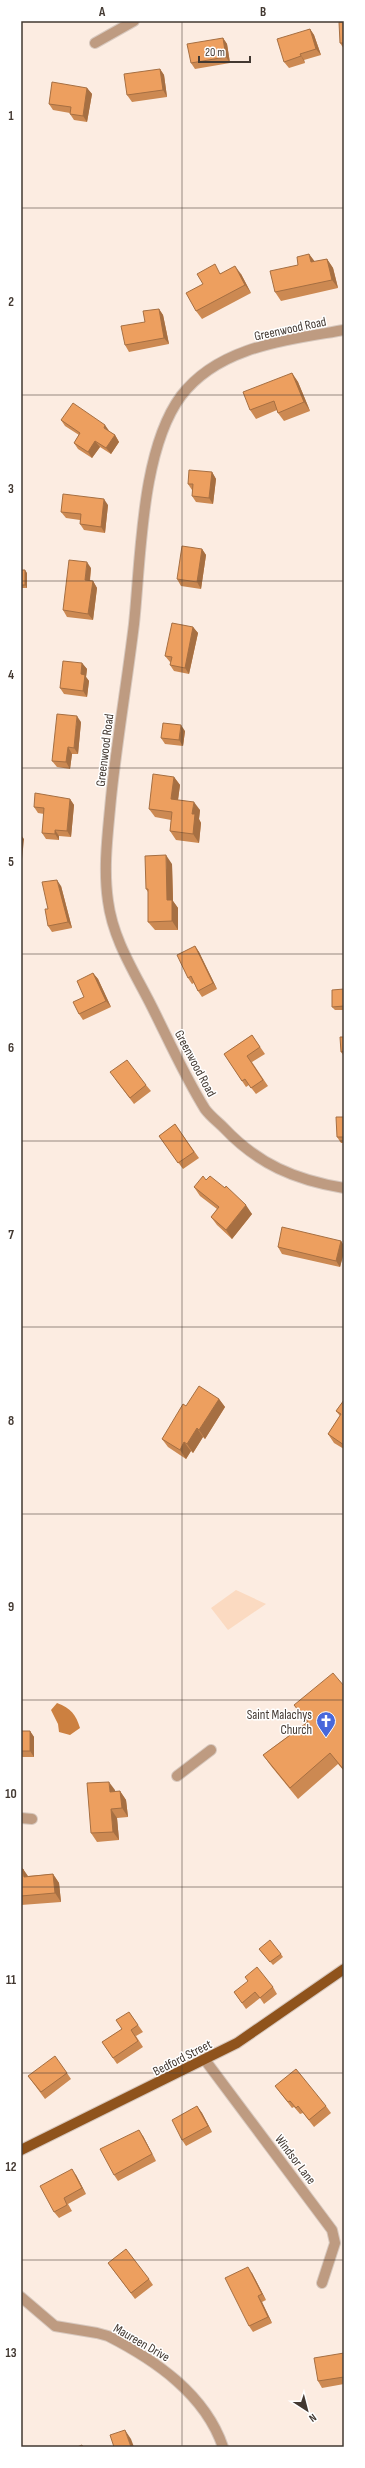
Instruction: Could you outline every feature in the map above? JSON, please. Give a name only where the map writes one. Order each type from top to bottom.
[{"type":"main road","name":"Bedford Street","points":[[21,2150],[237,2043],[344,1969]]},
{"type":"street","points":[[95,42],[134,21]]},
{"type":"street","name":"Greenwood Road","points":[[344,330],[265,344],[223,361],[202,373],[182,395],[167,419],[158,442],[146,500],[134,625],[105,852],[108,902],[124,954],[207,1111],[244,1149],[275,1167],[301,1178],[344,1188]]},
{"type":"street","points":[[177,1776],[211,1750]]},
{"type":"street","points":[[21,1818],[32,1819]]},
{"type":"street","name":"Windsor Lane","points":[[205,2060],[332,2230],[335,2243],[322,2283]]},
{"type":"street","name":"Maureen Drive","points":[[21,2297],[55,2326],[97,2332],[108,2336],[169,2373],[202,2411],[223,2447]]},
{"type":"shaded area","points":[[236,1590],[266,1604],[228,1630],[211,1608]]},
{"type":"shaded area","points":[[57,1703],[69,1710],[75,1716],[78,1723],[80,1728],[70,1735],[59,1732],[58,1724],[51,1710]]},
{"type":"building","points":[[339,22],[344,22],[344,43],[340,43]]},
{"type":"building","points":[[310,29],[316,49],[300,54],[301,56],[284,62],[277,39]]},
{"type":"building","points":[[223,38],[226,57],[191,63],[187,44]]},
{"type":"building","points":[[160,69],[163,90],[127,95],[124,74]]},
{"type":"building","points":[[52,82],[87,88],[83,116],[70,114],[71,107],[49,104]]},
{"type":"building","points":[[309,254],[311,262],[327,259],[332,280],[275,292],[270,271],[298,265],[297,257]]},
{"type":"building","points":[[215,264],[220,274],[235,266],[245,285],[196,311],[186,293],[203,284],[197,274]]},
{"type":"building","points":[[159,309],[164,338],[125,345],[121,326],[145,322],[143,311]]},
{"type":"building","points":[[292,373],[304,402],[278,413],[274,401],[250,410],[243,392]]},
{"type":"building","points":[[73,403],[105,425],[104,428],[115,435],[106,448],[95,441],[88,452],[74,443],[80,433],[61,420]]},
{"type":"building","points":[[189,470],[212,472],[209,498],[192,496],[193,484],[188,484]]},
{"type":"building","points":[[63,494],[104,499],[101,527],[80,524],[81,514],[61,512]]},
{"type":"building","points":[[182,546],[202,549],[197,582],[177,579]]},
{"type":"building","points":[[69,560],[87,562],[85,580],[93,581],[88,614],[63,610]]},
{"type":"building","points":[[21,570],[25,570],[25,585],[21,585]]},
{"type":"building","points":[[172,623],[193,627],[185,668],[170,665],[172,657],[165,656]]},
{"type":"building","points":[[63,661],[82,663],[81,674],[85,675],[83,691],[60,688]]},
{"type":"building","points":[[57,714],[77,716],[74,748],[68,747],[66,762],[52,761]]},
{"type":"building","points":[[163,723],[181,725],[179,740],[161,738]]},
{"type":"building","points":[[153,774],[174,777],[171,799],[194,802],[192,814],[195,814],[193,834],[170,831],[172,812],[149,809]]},
{"type":"building","points":[[35,793],[70,799],[67,831],[55,830],[55,834],[42,833],[44,808],[34,807]]},
{"type":"building","points":[[166,855],[167,900],[172,900],[172,921],[148,922],[148,889],[146,889],[145,856]]},
{"type":"building","points":[[57,880],[68,922],[48,926],[45,909],[48,909],[42,882]]},
{"type":"building","points":[[195,946],[213,983],[198,991],[191,976],[188,978],[177,955]]},
{"type":"building","points":[[93,973],[106,1001],[79,1014],[73,1002],[84,997],[77,981]]},
{"type":"building","points":[[344,989],[344,1006],[332,1007],[332,990]]},
{"type":"building","points":[[252,1035],[260,1047],[247,1056],[263,1080],[251,1088],[245,1079],[242,1081],[224,1054]]},
{"type":"building","points":[[340,1037],[344,1037],[344,1051],[341,1052]]},
{"type":"building","points":[[127,1060],[146,1085],[130,1098],[110,1072]]},
{"type":"building","points":[[336,1117],[344,1117],[344,1137],[337,1137]]},
{"type":"building","points":[[175,1124],[194,1152],[178,1163],[159,1136]]},
{"type":"building","points":[[203,1176],[206,1180],[210,1176],[225,1188],[226,1186],[246,1205],[226,1230],[211,1217],[219,1207],[194,1187]]},
{"type":"building","points":[[282,1227],[341,1241],[336,1261],[278,1247]]},
{"type":"building","points":[[199,1386],[219,1399],[199,1430],[197,1428],[187,1444],[184,1442],[180,1450],[162,1439],[183,1404],[186,1406]]},
{"type":"building","points":[[344,1400],[344,1445],[328,1434],[341,1414],[336,1411]]},
{"type":"building","name":"Saint Malachys Church","points":[[333,1673],[344,1686],[344,1770],[330,1753],[290,1788],[263,1755],[308,1722],[294,1705]]},
{"type":"building","points":[[21,1731],[30,1731],[30,1751],[21,1751]]},
{"type":"building","points":[[109,1782],[110,1792],[120,1791],[122,1808],[111,1809],[113,1832],[91,1833],[87,1783]]},
{"type":"building","points":[[21,1869],[23,1869],[24,1877],[53,1874],[55,1893],[21,1896]]},
{"type":"building","points":[[270,1940],[281,1954],[270,1962],[259,1949]]},
{"type":"building","points":[[257,1967],[273,1987],[260,1998],[255,1992],[242,2003],[234,1992],[248,1981],[245,1977]]},
{"type":"building","points":[[129,2012],[138,2025],[131,2030],[138,2041],[113,2058],[102,2042],[122,2029],[116,2020]]},
{"type":"building","points":[[55,2056],[67,2073],[41,2092],[28,2076]]},
{"type":"building","points":[[296,2069],[326,2106],[309,2120],[298,2106],[296,2108],[290,2101],[288,2102],[275,2086]]},
{"type":"building","points":[[197,2106],[208,2126],[182,2140],[172,2120]]},
{"type":"building","points":[[139,2130],[152,2154],[114,2175],[100,2149]]},
{"type":"building","points":[[72,2169],[82,2188],[64,2198],[67,2205],[54,2212],[40,2186]]},
{"type":"building","points":[[126,2249],[149,2279],[131,2293],[108,2263]]},
{"type":"building","points":[[248,2267],[262,2294],[258,2296],[268,2317],[249,2326],[225,2278]]},
{"type":"building","points":[[344,2353],[344,2377],[318,2381],[314,2358]]},
{"type":"building","points":[[125,2430],[131,2447],[114,2447],[110,2435]]},
{"type":"place","name":"Saint Malachys Church","points":[[326,1738]]}]
